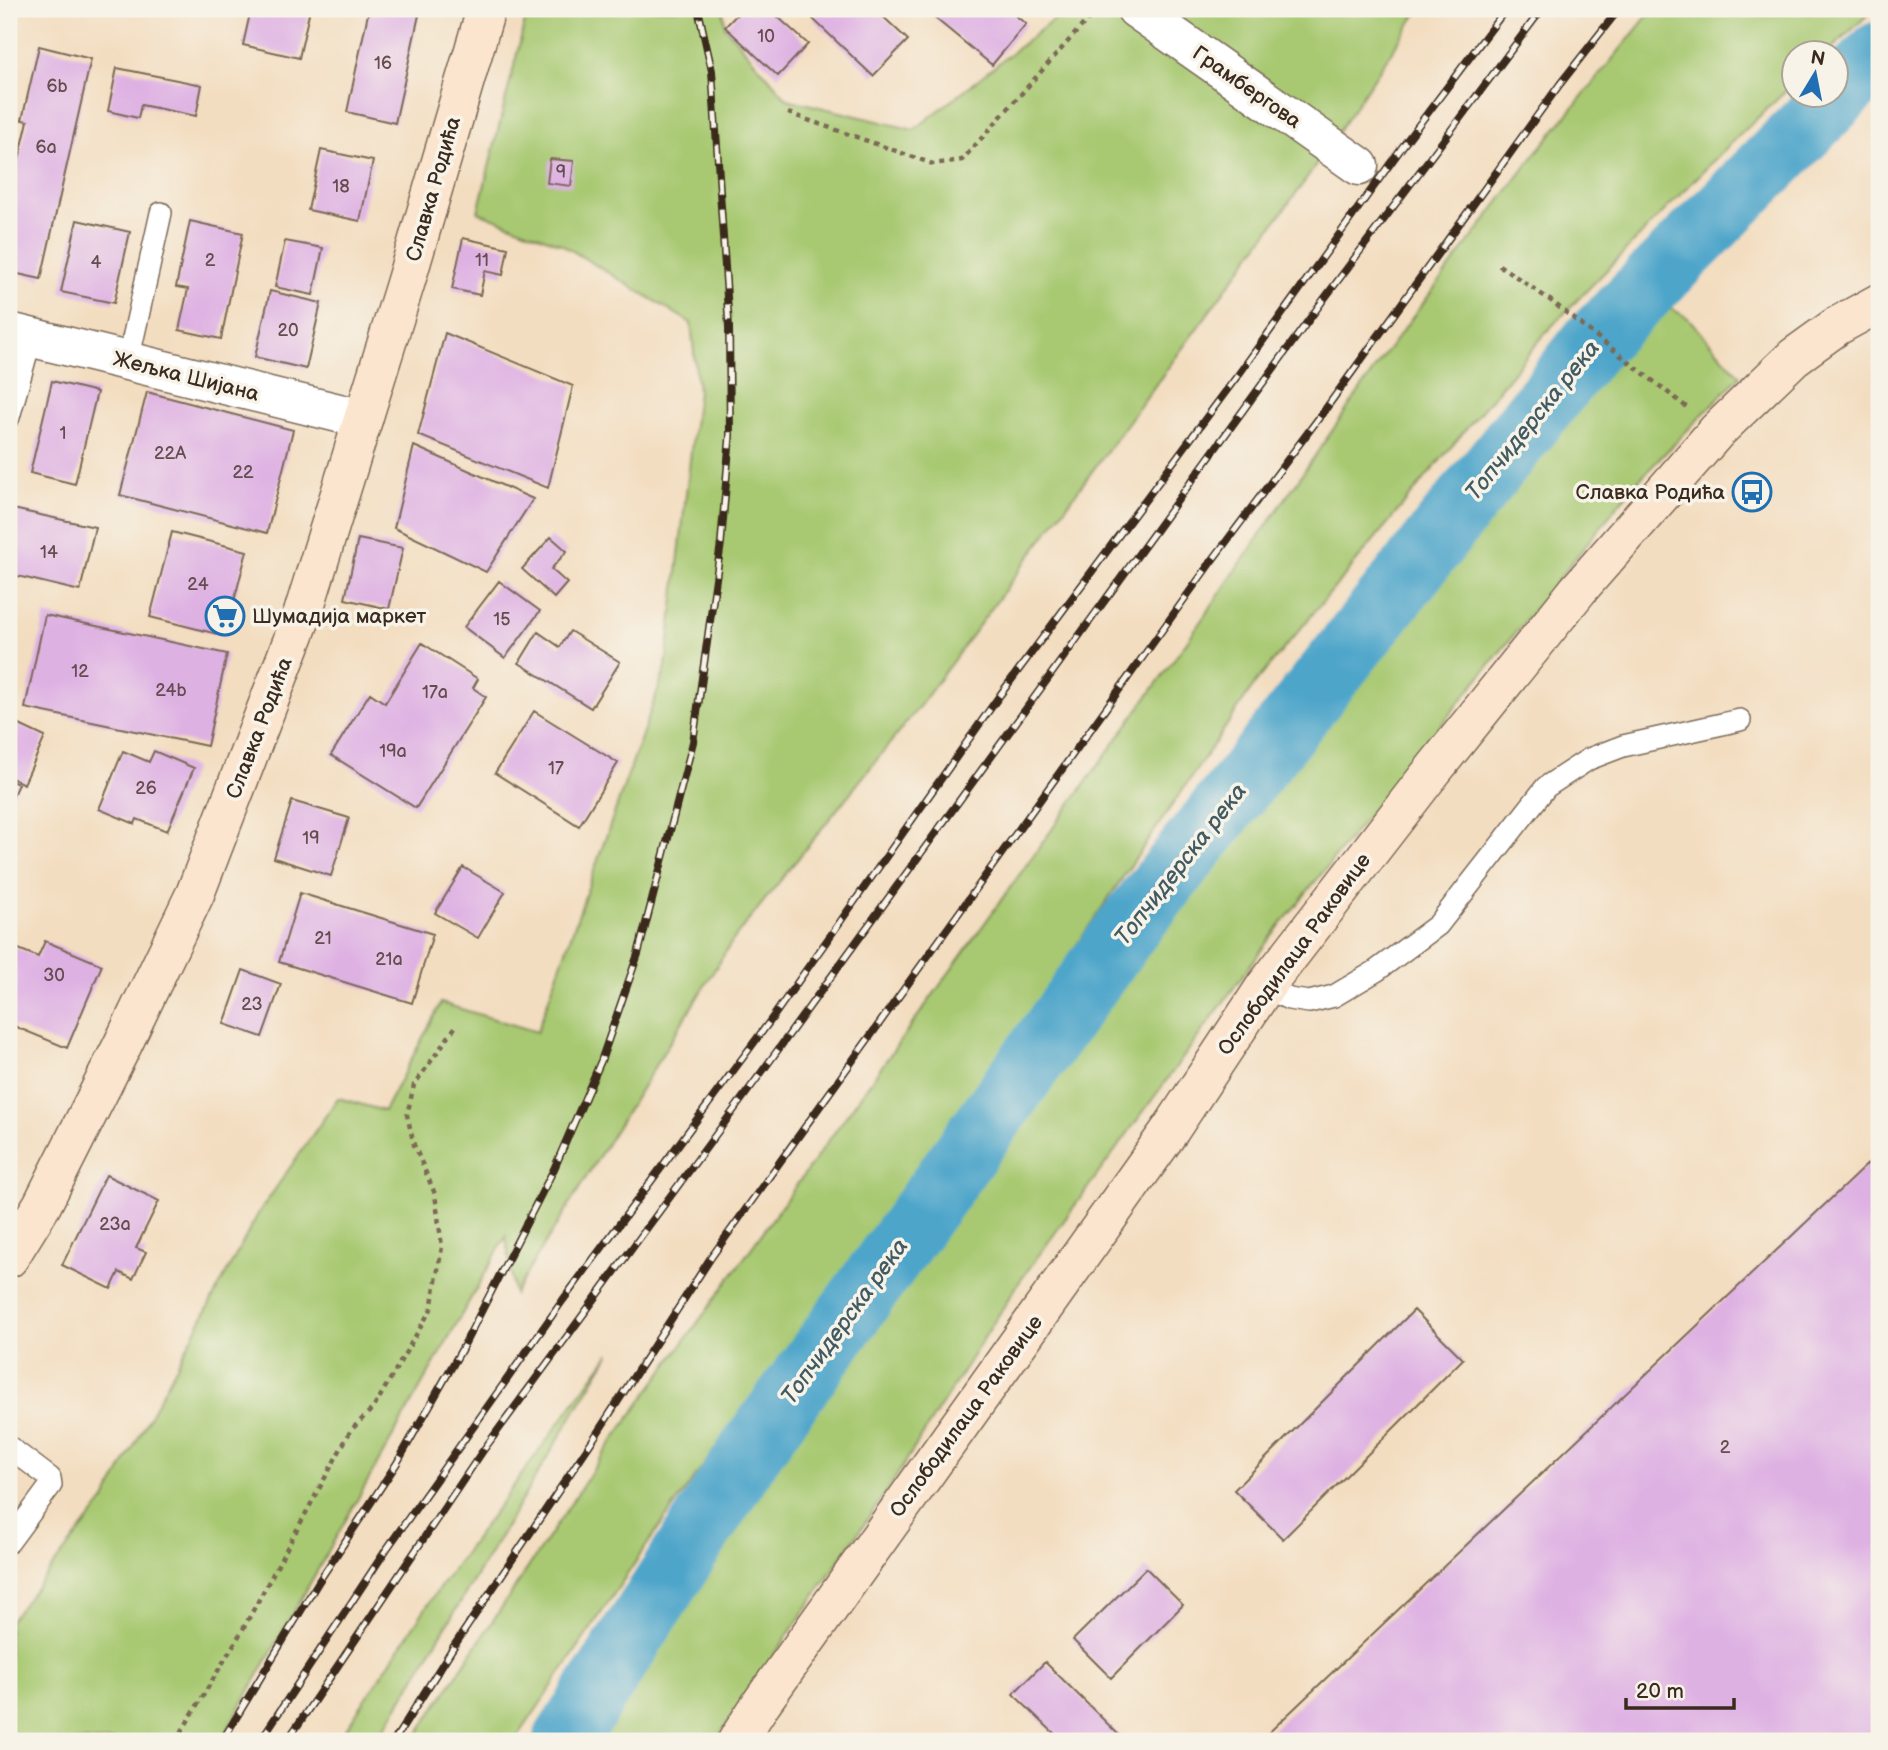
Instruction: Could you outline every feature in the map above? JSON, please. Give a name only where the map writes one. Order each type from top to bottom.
[{"type":"main road","name":"Славка Родића","points":[[9,1258],[42,1205],[195,894],[303,612],[405,284],[486,9]]},
{"type":"main road","name":"Ослободилаца Раковице","points":[[737,1741],[1171,1129],[1265,987],[1426,779],[1570,600],[1717,431],[1794,358],[1837,326],[1879,303]]},
{"type":"street","name":"Грамбергова","points":[[1136,9],[1359,166]]},
{"type":"street","name":"Жељка Шијана","points":[[20,335],[363,419]]},
{"type":"lane","points":[[128,361],[161,213]]},
{"type":"lane","points":[[9,417],[20,335]]},
{"type":"lane","points":[[1265,987],[1289,999],[1309,1002],[1334,996],[1376,971],[1438,925],[1546,787],[1589,759],[1623,746],[1740,720]]},
{"type":"lane","points":[[9,1447],[50,1478],[51,1485],[9,1542]]},
{"type":"path","points":[[788,113],[933,164],[962,160],[1097,9]]},
{"type":"path","points":[[1499,265],[1550,300],[1717,431]]},
{"type":"path","points":[[176,1741],[243,1629],[351,1430],[374,1407],[431,1310],[442,1247],[435,1194],[414,1145],[407,1115],[414,1085],[456,1026]]},
{"type":"green space","points":[[528,9],[723,9],[725,27],[787,99],[914,130],[1067,9],[1420,9],[1308,177],[922,703],[733,940],[514,1294],[506,1236],[221,1741],[9,1741],[9,1622],[105,1500],[258,1214],[338,1098],[384,1111],[441,1003],[537,1032],[666,667],[698,391],[691,323],[561,244],[478,212]]},
{"type":"green space","points":[[1653,9],[1874,9],[1843,38],[1780,38],[1780,96],[1549,329],[1257,681],[1021,1026],[657,1530],[515,1741],[413,1741],[607,1449],[1183,647],[1385,354],[1532,158]]},
{"type":"green space","points":[[1642,292],[1688,318],[1740,376],[1635,484],[1273,934],[1020,1281],[889,1488],[715,1741],[565,1741],[628,1642],[863,1295],[1221,811],[1594,341]]},
{"type":"green space","points":[[610,1353],[377,1741],[338,1741],[435,1594]]},
{"type":"building","points":[[251,9],[310,9],[299,58],[243,45]]},
{"type":"building","points":[[369,9],[390,9],[419,15],[395,123],[347,112]]},
{"type":"building","points":[[742,9],[769,9],[808,44],[778,76],[725,27]]},
{"type":"building","points":[[822,9],[875,9],[908,40],[873,76],[813,19]]},
{"type":"building","points":[[924,9],[1007,9],[1026,24],[992,65]]},
{"type":"building","points":[[39,46],[91,59],[41,279],[9,272],[9,177],[10,171],[16,172],[28,121],[22,120]]},
{"type":"building","points":[[117,68],[202,85],[196,116],[141,105],[138,118],[108,111]]},
{"type":"building","points":[[321,150],[373,161],[360,221],[308,210]]},
{"type":"building","points":[[550,159],[574,161],[571,186],[547,183]]},
{"type":"building","points":[[77,220],[130,232],[114,303],[61,292]]},
{"type":"building","points":[[190,221],[243,233],[221,339],[179,330],[188,289],[176,287]]},
{"type":"building","points":[[463,238],[508,248],[503,275],[485,271],[480,295],[452,289]]},
{"type":"building","points":[[285,241],[323,248],[313,295],[275,287]]},
{"type":"building","points":[[270,291],[321,303],[306,369],[255,357]]},
{"type":"building","points":[[445,333],[573,386],[548,488],[418,435]]},
{"type":"building","points":[[52,381],[97,392],[75,484],[30,473]]},
{"type":"building","points":[[147,392],[293,430],[267,533],[120,495]]},
{"type":"building","points":[[414,446],[533,499],[486,572],[394,528]]},
{"type":"building","points":[[13,509],[95,527],[80,591],[9,574],[9,529]]},
{"type":"building","points":[[172,532],[247,551],[225,636],[150,617]]},
{"type":"building","points":[[551,537],[567,551],[551,569],[567,583],[554,598],[522,569]]},
{"type":"building","points":[[358,539],[403,548],[389,609],[345,599]]},
{"type":"building","points":[[499,581],[540,611],[505,658],[464,627]]},
{"type":"building","points":[[45,615],[227,654],[207,746],[25,708]]},
{"type":"building","points":[[570,631],[620,662],[591,708],[519,663],[538,632],[560,647]]},
{"type":"building","points":[[422,643],[478,679],[473,688],[486,697],[416,808],[331,755],[370,693],[385,703]]},
{"type":"building","points":[[534,711],[618,763],[579,826],[495,773]]},
{"type":"building","points":[[9,720],[45,737],[24,784],[9,777]]},
{"type":"building","points":[[123,751],[149,762],[154,751],[194,768],[167,831],[137,819],[135,824],[99,809]]},
{"type":"building","points":[[9,780],[18,784],[9,805]]},
{"type":"building","points":[[292,801],[349,818],[331,876],[274,858]]},
{"type":"building","points":[[463,867],[505,892],[478,938],[435,913]]},
{"type":"building","points":[[300,893],[433,934],[412,1003],[279,962]]},
{"type":"building","points":[[45,941],[102,965],[67,1048],[14,1026],[9,1039],[9,945],[38,957]]},
{"type":"building","points":[[243,970],[281,984],[262,1037],[224,1024]]},
{"type":"building","points":[[1879,1153],[1879,1741],[1260,1741]]},
{"type":"building","points":[[106,1175],[159,1201],[136,1248],[146,1252],[133,1279],[119,1272],[111,1289],[62,1265]]},
{"type":"building","points":[[1414,1310],[1463,1359],[1283,1539],[1234,1490]]},
{"type":"building","points":[[1146,1568],[1183,1605],[1111,1678],[1073,1640]]},
{"type":"building","points":[[1045,1662],[1125,1741],[1062,1741],[1013,1694]]},
{"type":"waterway","name":"Топчидерска река","points":[[565,1741],[754,1446],[1127,929],[1594,341],[1879,54]]},
{"type":"waterway","points":[[1661,273],[1665,299]]},
{"type":"railway","points":[[222,1741],[319,1581],[397,1463],[463,1347],[554,1169],[601,1061],[638,954],[693,742],[721,543],[730,436],[729,327],[712,71],[698,9]]},
{"type":"railway","points":[[260,1741],[386,1550],[563,1300],[773,1017],[1000,695],[1506,9]]},
{"type":"railway","points":[[287,1741],[482,1452],[1324,299],[1542,9]]},
{"type":"railway","points":[[394,1741],[710,1259],[1211,562],[1327,407],[1560,84],[1619,9]]},
{"type":"place","name":"Славка Родића","points":[[1752,492]]},
{"type":"place","name":"Шумадија маркет","points":[[225,616]]}]
